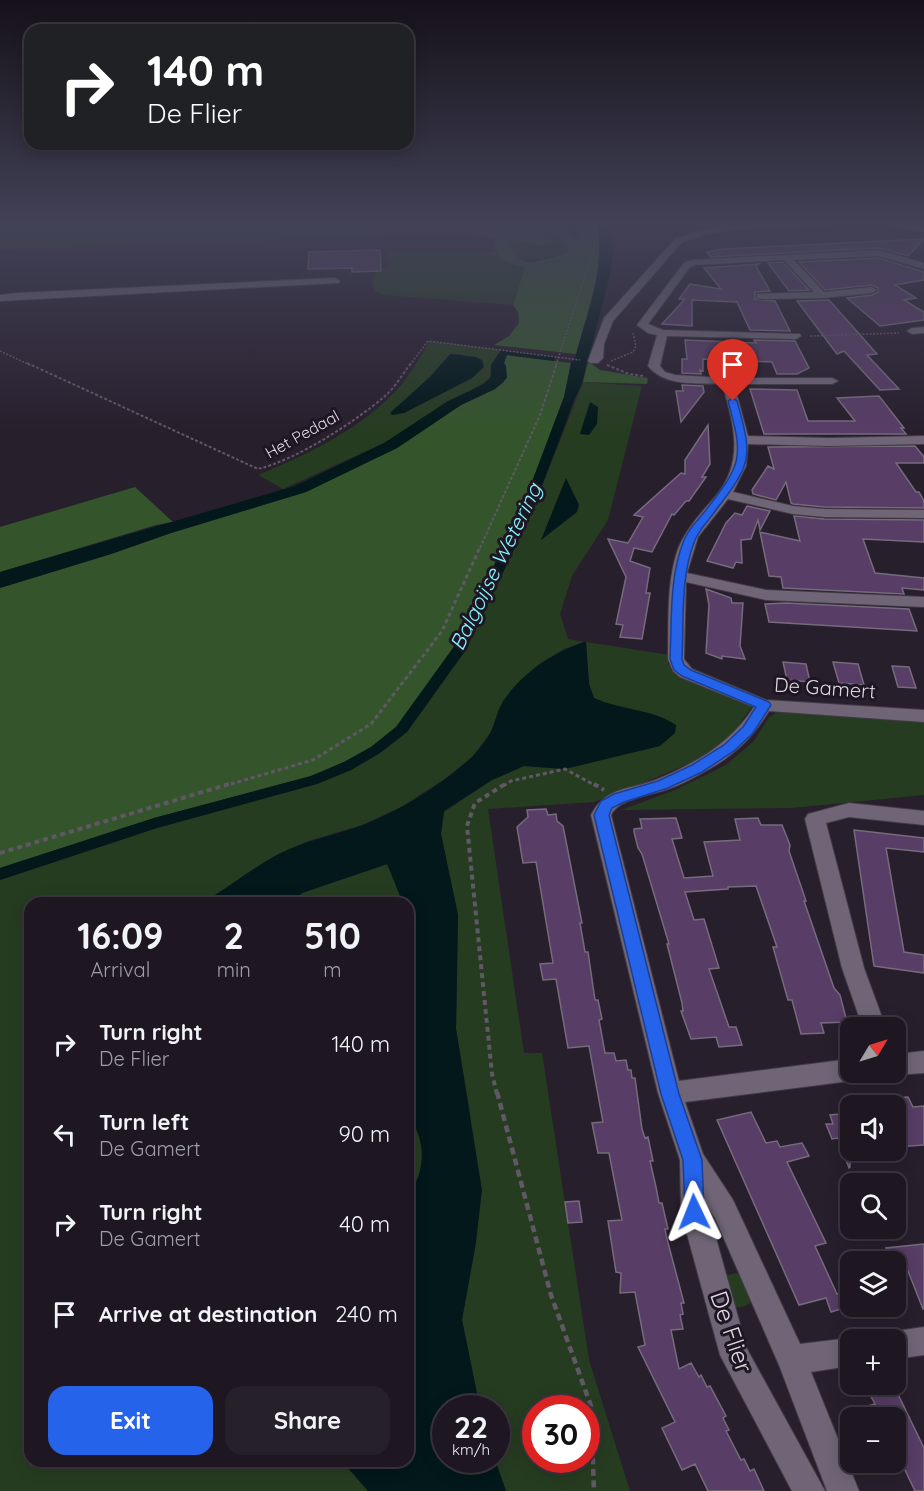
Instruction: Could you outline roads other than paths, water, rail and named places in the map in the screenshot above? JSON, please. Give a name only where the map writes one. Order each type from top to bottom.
[{"type":"street","points":[[0,298],[110,292]]},
{"type":"street","points":[[594,361],[597,358],[599,344],[608,320],[633,292]]},
{"type":"street","points":[[666,292],[643,321],[642,325],[646,328],[663,333],[796,336]]},
{"type":"street","points":[[819,292],[822,295]]},
{"type":"street","points":[[761,296],[822,295],[856,292]]},
{"type":"street","points":[[912,331],[924,330]]},
{"type":"street","points":[[663,333],[654,366],[661,374],[674,378],[727,381],[832,381]]},
{"type":"street","name":"De Gamert","points":[[727,381],[744,440],[737,476],[690,537],[680,576],[676,659],[679,667],[686,673],[764,705],[924,716]]},
{"type":"street","points":[[744,440],[924,441]]},
{"type":"street","points":[[725,494],[793,510],[824,513],[924,514]]},
{"type":"street","points":[[680,576],[766,595],[924,603]]},
{"type":"street","name":"De Flier","points":[[764,705],[748,730],[729,748],[697,768],[663,784],[619,798],[606,805],[601,815],[670,1094],[693,1160],[724,1209],[792,1360],[843,1491]]},
{"type":"street","points":[[871,1017],[853,968],[815,819],[849,810],[924,818]]},
{"type":"street","points":[[906,1063],[924,1062]]},
{"type":"street","points":[[670,1094],[840,1071]]},
{"type":"street","name":"De Flier","points":[[693,1160],[694,1212],[734,1355],[809,1491]]},
{"type":"street","points":[[906,1344],[924,1341]]},
{"type":"street","points":[[792,1360],[840,1353]]},
{"type":"water","name":"Balgoijse Wetering","points":[[594,292],[606,292],[581,386],[532,512],[465,651],[407,732],[380,753],[351,770],[317,784],[157,828],[0,880],[0,868],[154,818],[311,776],[371,747],[396,727],[453,648],[521,511],[564,397],[571,363],[575,359]]},
{"type":"water","points":[[501,350],[555,357],[554,361],[507,355],[504,363],[507,378],[495,389],[461,405],[397,448],[306,492],[0,588],[0,572],[295,486],[384,443],[448,401],[482,385],[491,377],[491,365]]},
{"type":"water","points":[[450,354],[476,357],[482,360],[484,367],[472,378],[404,413],[392,415],[390,413],[431,376]]},
{"type":"water","points":[[590,402],[598,407],[597,424],[589,435],[580,434]]},
{"type":"water","points":[[566,478],[579,505],[577,512],[541,540]]},
{"type":"water","points":[[586,642],[589,684],[594,698],[667,720],[676,725],[675,733],[660,746],[565,769],[524,766],[492,780],[444,811],[441,834],[458,915],[456,1029],[482,1190],[476,1242],[462,1320],[477,1395],[432,1395],[432,1473],[500,1473],[506,1491],[368,1491],[347,1467],[414,1467],[414,1186],[422,1156],[419,1135],[414,1125],[414,897],[401,897],[387,864],[302,893],[298,897],[212,897],[281,853],[377,819],[433,788],[480,748],[490,733],[502,703],[512,690],[529,672],[550,658]]}]
